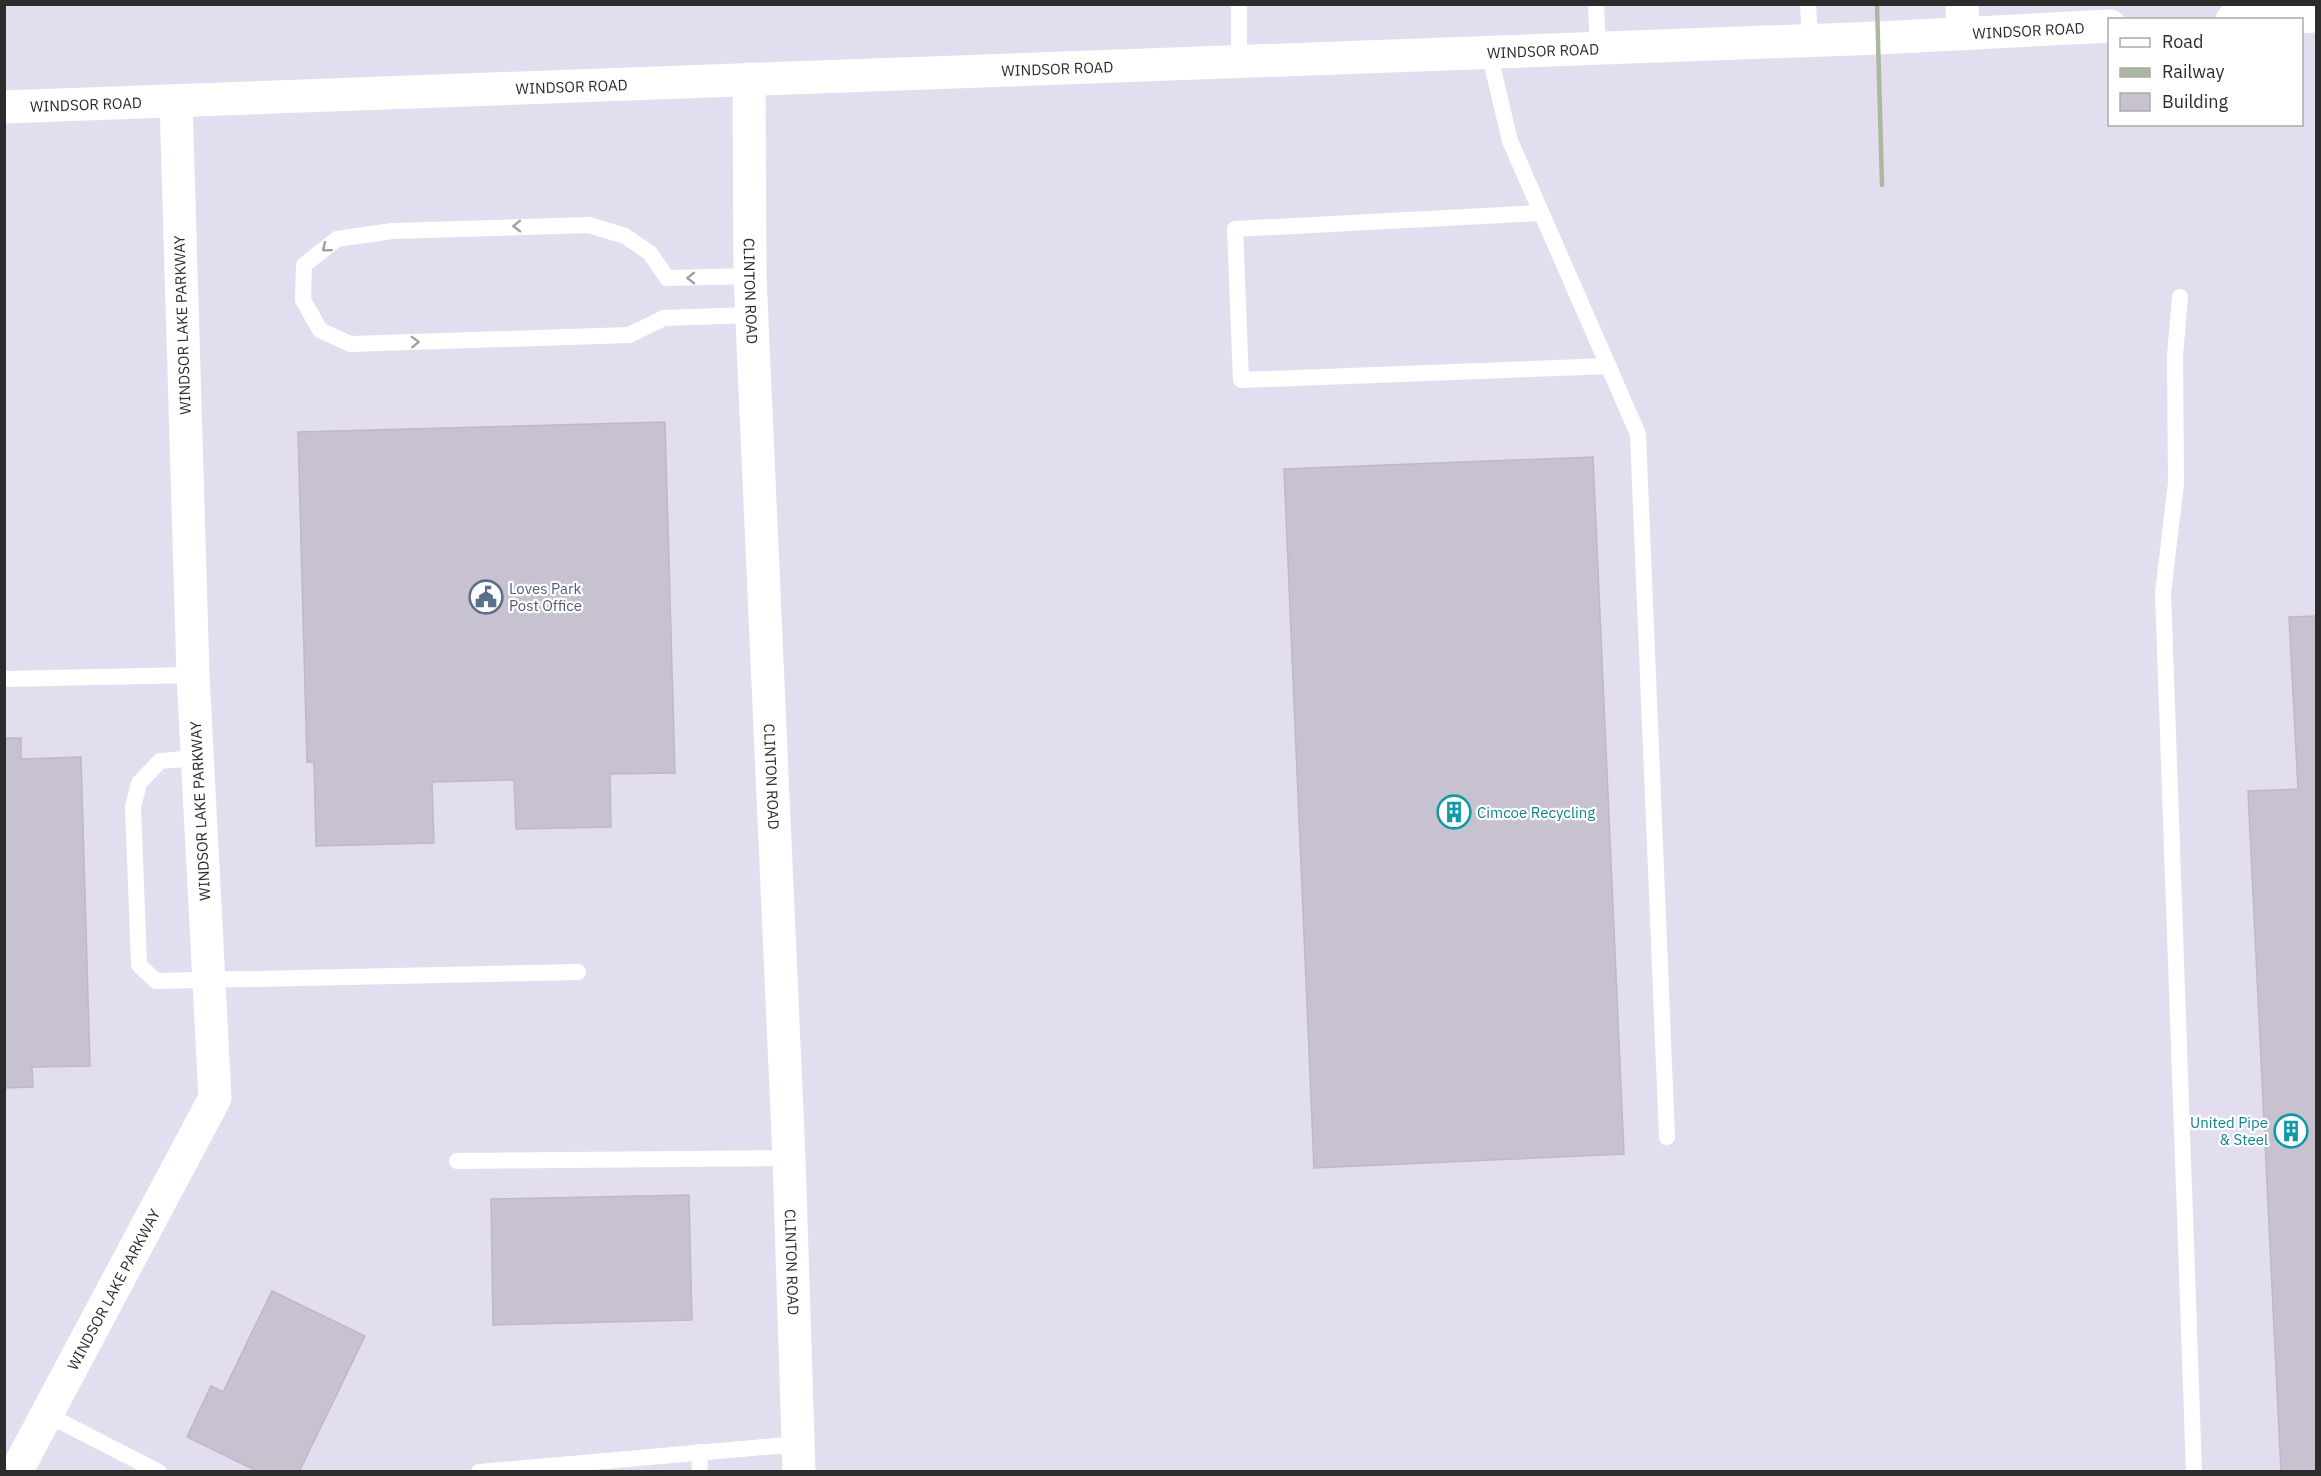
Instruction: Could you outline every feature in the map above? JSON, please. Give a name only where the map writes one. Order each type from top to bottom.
[{"type":"street","points":[[2274,18],[2316,16]]},
{"type":"street","name":"WINDSOR ROAD","points":[[4,107],[1810,40],[1962,19],[2108,26]]},
{"type":"street","name":"CLINTON ROAD","points":[[749,80],[751,315],[789,1158],[799,1458]]},
{"type":"street","name":"WINDSOR LAKE PARKWAY","points":[[16,1472],[215,1098],[193,675],[176,101]]},
{"type":"lane","points":[[1239,4],[1239,61]]},
{"type":"lane","points":[[1596,4],[1598,48]]},
{"type":"lane","points":[[1808,4],[1810,40]]},
{"type":"lane","points":[[1490,52],[1510,141],[1638,434],[1667,1137]]},
{"type":"lane","points":[[1542,213],[1235,229],[1241,380],[1609,366]]},
{"type":"lane","points":[[750,276],[666,278],[650,253],[642,247],[625,236],[589,225],[392,231],[337,238],[304,266],[303,300],[320,330],[350,344],[629,335],[664,318],[751,315]]},
{"type":"lane","points":[[2180,297],[2175,356],[2176,483],[2163,593],[2194,1472]]},
{"type":"lane","points":[[4,679],[193,675]]},
{"type":"lane","points":[[197,758],[160,761],[139,783],[133,807],[139,965],[156,981],[208,982],[578,972]]},
{"type":"lane","points":[[457,1161],[789,1158]]},
{"type":"lane","points":[[46,1414],[159,1472]]},
{"type":"lane","points":[[480,1472],[699,1452],[799,1458]]},
{"type":"lane","points":[[699,1452],[700,1472]]},
{"type":"building","name":"Loves Park Post Office","points":[[665,422],[675,773],[610,774],[611,827],[516,829],[514,780],[432,782],[434,843],[316,846],[314,762],[307,762],[298,432]]},
{"type":"building","name":"Cimcoe Recycling","points":[[1593,457],[1624,1154],[1314,1168],[1284,469]]},
{"type":"building","name":"United Pipe & Steel","points":[[2316,616],[2316,1472],[2281,1472],[2248,791],[2298,789],[2289,617]]},
{"type":"building","points":[[4,738],[21,738],[21,759],[81,757],[90,1066],[32,1067],[33,1087],[4,1088]]},
{"type":"building","points":[[689,1195],[692,1320],[493,1325],[491,1199]]},
{"type":"building","points":[[272,1291],[365,1336],[299,1472],[259,1472],[187,1437],[211,1386],[223,1392]]},
{"type":"railway","points":[[1877,4],[1882,185]]},
{"type":"place","name":"Loves Park Post Office","points":[[486,597]]},
{"type":"place","name":"Cimcoe Recycling","points":[[1454,812]]},
{"type":"place","name":"United Pipe & Steel","points":[[2291,1131]]}]
